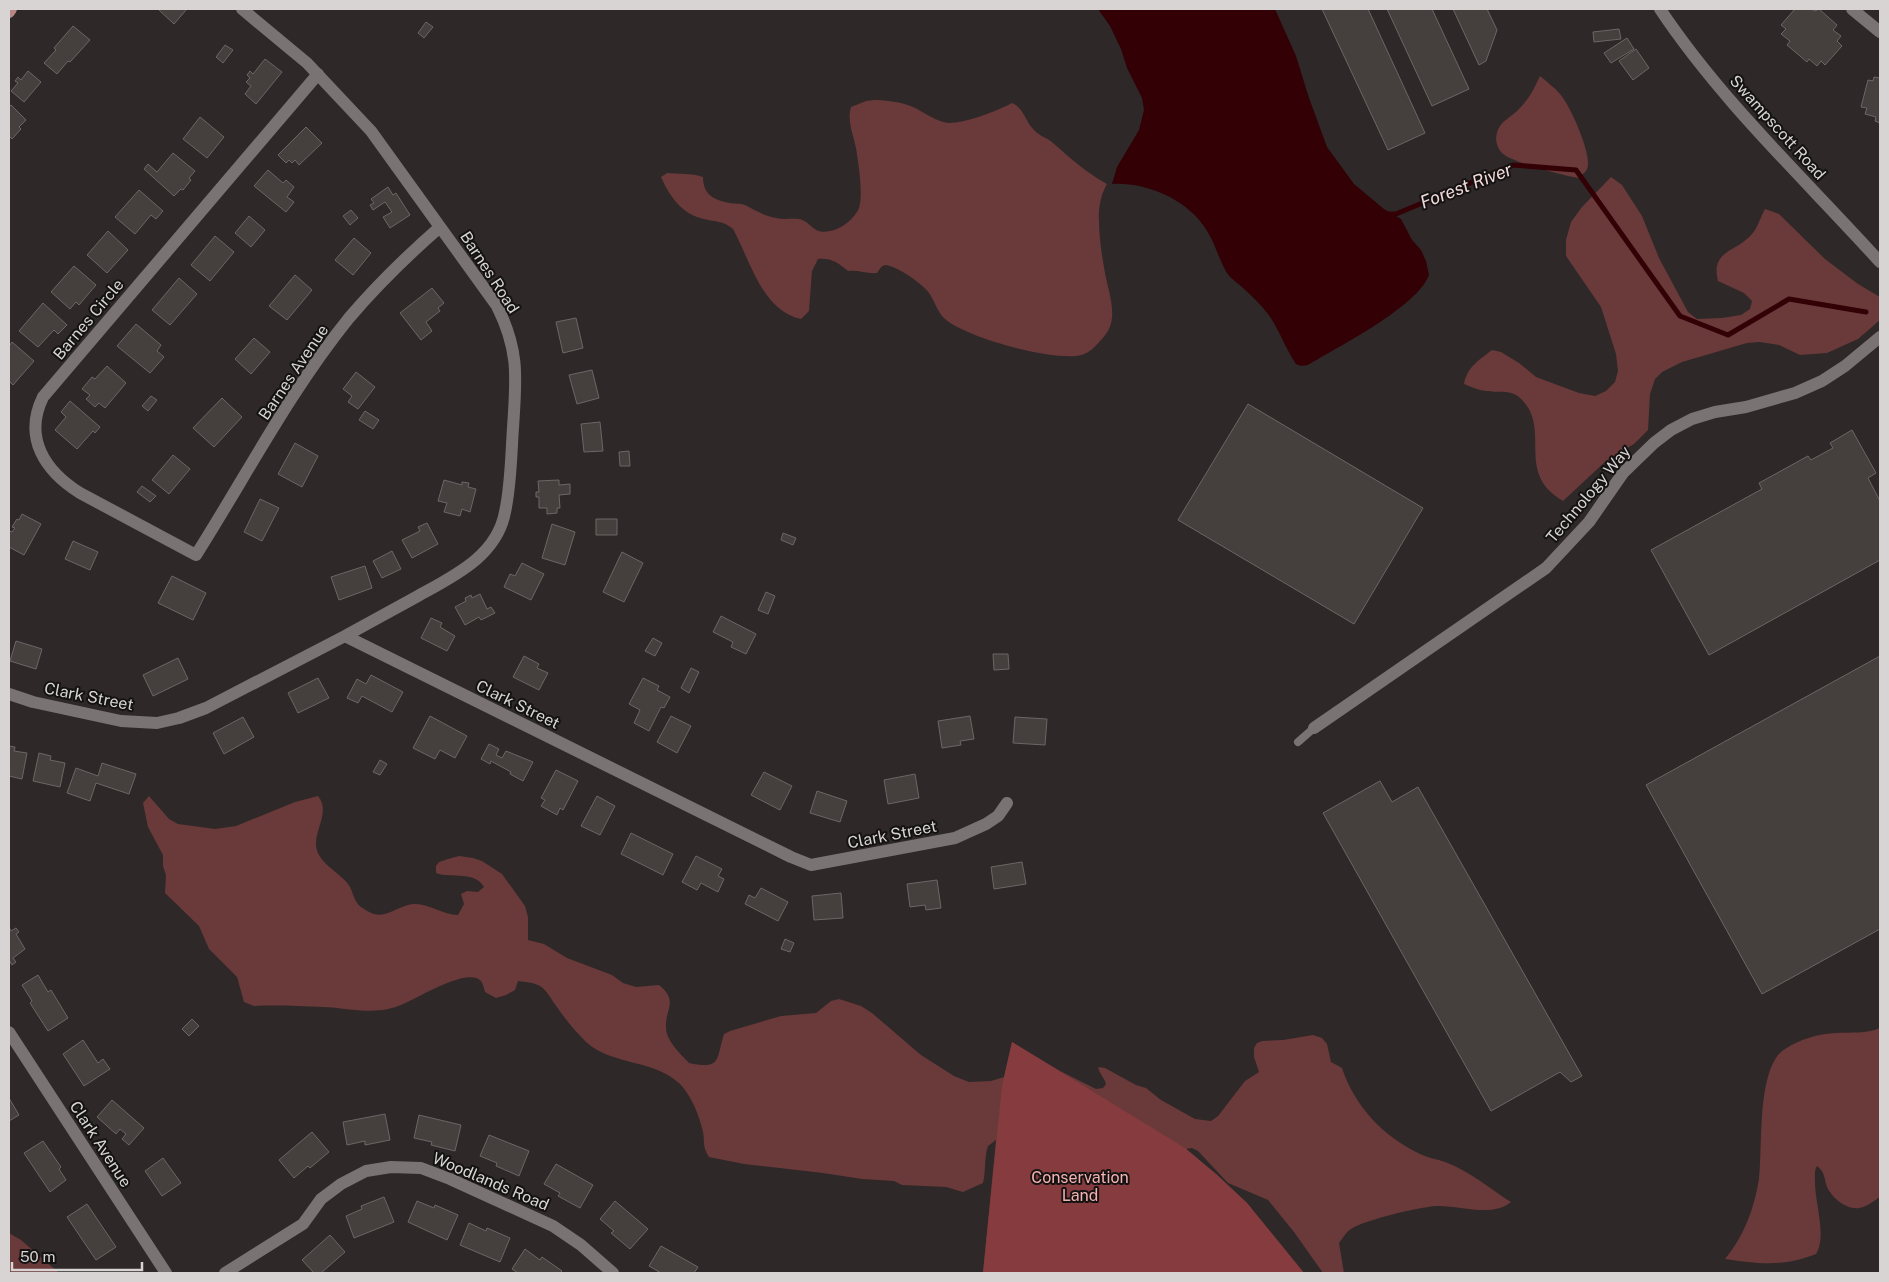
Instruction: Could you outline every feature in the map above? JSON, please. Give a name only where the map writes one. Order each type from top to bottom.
[{"type":"street","name":"Barnes Road","points":[[242,9],[318,74],[370,131],[497,306],[509,332],[514,350],[516,367],[515,389],[505,513],[499,531],[489,547],[464,570],[345,636]]},
{"type":"street","name":"Swampscott Road","points":[[1660,9],[1699,64],[1880,262]]},
{"type":"street","points":[[1852,9],[1880,32]]},
{"type":"street","name":"Barnes Circle","points":[[196,555],[80,493],[54,473],[40,452],[37,442],[36,428],[39,406],[43,397],[318,74]]},
{"type":"street","name":"Barnes Avenue","points":[[196,555],[309,374],[348,319],[410,253],[440,227]]},
{"type":"street","name":"Technology Way","points":[[1314,728],[1546,568],[1590,522],[1623,473],[1654,443],[1671,430],[1692,419],[1715,412],[1754,405],[1795,393],[1845,366],[1880,337]]},
{"type":"street","name":"Clark Street","points":[[9,694],[33,702],[121,721],[157,723],[179,718],[206,708],[345,636],[791,857],[811,865],[955,838],[986,824],[998,816],[1007,803]]},
{"type":"street","name":"Clark Avenue","points":[[9,1032],[166,1273]]},
{"type":"street","name":"Woodlands Road","points":[[225,1273],[303,1224],[321,1200],[341,1184],[366,1171],[392,1167],[421,1168],[520,1210],[553,1226],[581,1245],[613,1273]]},
{"type":"lane","points":[[1298,742],[1314,728]]},
{"type":"green space","points":[[1540,76],[1560,94],[1580,131],[1588,162],[1586,170],[1579,178],[1551,172],[1517,161],[1503,154],[1497,144],[1497,133],[1500,126],[1524,103]]},
{"type":"green space","points":[[874,100],[904,104],[935,119],[949,123],[981,116],[1012,103],[1022,111],[1036,132],[1051,141],[1072,160],[1107,184],[1100,202],[1099,227],[1112,315],[1108,331],[1092,349],[1082,355],[1052,355],[1011,347],[972,334],[945,319],[929,293],[916,281],[896,268],[885,265],[877,273],[870,273],[848,271],[827,259],[818,259],[812,271],[809,311],[801,319],[788,314],[776,306],[759,283],[733,229],[723,223],[696,217],[683,209],[668,191],[661,177],[667,173],[690,174],[703,177],[703,183],[707,192],[714,198],[743,204],[772,217],[799,219],[816,230],[824,232],[834,230],[849,221],[859,207],[860,181],[856,148],[850,122],[851,107]]},
{"type":"green space","points":[[1611,177],[1622,185],[1642,216],[1659,258],[1688,312],[1697,319],[1741,315],[1750,309],[1752,301],[1744,293],[1718,281],[1718,263],[1721,257],[1746,240],[1754,232],[1765,209],[1779,214],[1825,259],[1858,284],[1880,297],[1880,320],[1858,339],[1827,353],[1800,355],[1779,345],[1760,342],[1747,343],[1682,362],[1662,372],[1655,379],[1650,394],[1648,430],[1634,444],[1606,461],[1563,501],[1548,489],[1540,477],[1536,464],[1534,422],[1529,409],[1519,397],[1511,393],[1483,391],[1464,384],[1471,368],[1492,350],[1501,352],[1519,363],[1536,377],[1579,393],[1595,396],[1606,391],[1615,382],[1618,371],[1616,354],[1601,307],[1566,256],[1566,240],[1571,222],[1582,207]]},
{"type":"green space","points":[[149,796],[169,819],[178,824],[215,829],[236,826],[295,802],[318,796],[323,807],[316,843],[320,856],[350,887],[359,905],[367,911],[379,915],[389,913],[404,906],[419,904],[458,915],[464,904],[461,894],[467,891],[478,892],[484,887],[475,878],[436,873],[436,866],[439,862],[459,856],[482,861],[502,874],[525,906],[528,917],[528,940],[544,944],[567,958],[612,975],[623,983],[636,987],[659,985],[665,991],[670,1001],[666,1021],[668,1037],[689,1063],[707,1065],[716,1060],[724,1034],[730,1031],[781,1016],[816,1013],[831,1001],[839,999],[861,1006],[872,1013],[921,1055],[954,1076],[969,1082],[991,1081],[1004,1077],[1012,1042],[1060,1071],[1096,1089],[1103,1088],[1106,1084],[1098,1067],[1105,1068],[1136,1085],[1146,1088],[1161,1100],[1195,1119],[1211,1121],[1218,1116],[1245,1081],[1259,1072],[1254,1057],[1254,1048],[1257,1043],[1313,1035],[1322,1038],[1327,1044],[1331,1062],[1342,1068],[1354,1095],[1382,1129],[1420,1154],[1463,1170],[1511,1202],[1504,1207],[1485,1210],[1445,1206],[1428,1207],[1392,1214],[1358,1225],[1349,1230],[1339,1243],[1344,1273],[1323,1273],[1294,1232],[1268,1200],[1228,1183],[1198,1151],[1192,1148],[1186,1149],[1247,1203],[1304,1273],[983,1273],[996,1140],[988,1146],[983,1183],[963,1192],[946,1187],[902,1185],[894,1181],[862,1179],[744,1164],[709,1157],[697,1113],[680,1084],[658,1070],[597,1050],[575,1030],[545,990],[529,982],[518,981],[515,990],[496,998],[485,992],[481,981],[474,978],[464,978],[439,986],[404,1004],[377,1011],[306,1006],[254,1006],[244,1002],[237,977],[209,949],[199,926],[165,893],[166,875],[163,866],[163,855],[148,827],[143,803]]},
{"type":"green space","points":[[1880,1028],[1880,1197],[1862,1207],[1854,1208],[1845,1205],[1829,1191],[1823,1173],[1817,1166],[1815,1190],[1821,1229],[1819,1247],[1816,1254],[1782,1263],[1725,1259],[1743,1231],[1754,1201],[1759,1179],[1765,1090],[1769,1073],[1776,1058],[1785,1049],[1809,1038],[1829,1034],[1864,1032]]},
{"type":"green space","name":"Conservation Land","points":[[1012,1042],[1185,1148],[1247,1203],[1304,1273],[983,1273],[1002,1086]]},
{"type":"green space","points":[[9,1233],[21,1240],[59,1273],[9,1273]]},
{"type":"shaded area","points":[[1098,9],[1275,9],[1296,56],[1327,147],[1354,184],[1384,209],[1401,219],[1426,261],[1429,275],[1422,287],[1393,313],[1356,337],[1308,365],[1301,366],[1296,364],[1268,314],[1227,273],[1210,236],[1195,215],[1174,200],[1150,189],[1124,184],[1112,184],[1117,167],[1139,130],[1144,110],[1142,98],[1127,68],[1121,49],[1110,26]]},
{"type":"building","points":[[160,9],[187,9],[174,24]]},
{"type":"building","points":[[1322,9],[1368,9],[1425,133],[1388,150]]},
{"type":"building","points":[[1387,9],[1432,9],[1469,89],[1432,106]]},
{"type":"building","points":[[1453,9],[1487,9],[1497,30],[1486,61],[1479,65]]},
{"type":"building","points":[[1795,9],[1811,9],[1815,11],[1819,9],[1837,25],[1833,30],[1841,36],[1837,41],[1842,46],[1825,65],[1821,61],[1817,66],[1809,59],[1807,62],[1787,45],[1790,41],[1781,34],[1786,29],[1781,25]]},
{"type":"building","points":[[426,22],[433,27],[424,38],[418,33]]},
{"type":"building","points":[[73,26],[90,40],[57,74],[44,63]]},
{"type":"building","points":[[1619,29],[1621,39],[1594,42],[1593,32]]},
{"type":"building","points":[[1627,38],[1634,49],[1611,63],[1604,53]]},
{"type":"building","points":[[225,45],[233,50],[223,63],[216,57]]},
{"type":"building","points":[[1636,49],[1649,68],[1633,80],[1619,61]]},
{"type":"building","points":[[265,59],[282,72],[256,104],[245,94],[251,86],[246,82],[250,78],[247,75],[250,71],[253,74]]},
{"type":"building","points":[[28,71],[41,82],[24,102],[11,91],[18,83],[15,81],[18,77],[21,80]]},
{"type":"building","points":[[1874,77],[1880,78],[1880,123],[1875,121],[1876,117],[1865,114],[1867,108],[1861,107],[1868,80],[1873,81]]},
{"type":"building","points":[[11,105],[26,120],[12,139],[9,136],[9,107]]},
{"type":"building","points":[[200,117],[224,137],[207,158],[183,139]]},
{"type":"building","points":[[306,127],[322,143],[299,165],[295,160],[292,163],[289,160],[286,163],[278,155]]},
{"type":"building","points":[[173,153],[195,171],[183,190],[181,189],[174,196],[144,169],[148,164],[157,172]]},
{"type":"building","points":[[268,170],[283,183],[286,180],[294,187],[287,197],[294,202],[286,212],[254,186]]},
{"type":"building","points":[[388,187],[393,195],[396,193],[410,215],[390,228],[383,217],[392,212],[385,202],[373,210],[370,205],[374,203],[371,199]]},
{"type":"building","points":[[139,190],[163,211],[156,219],[151,215],[135,234],[115,217]]},
{"type":"building","points":[[351,210],[358,218],[350,225],[343,216]]},
{"type":"building","points":[[249,216],[265,230],[251,247],[235,233]]},
{"type":"building","points":[[108,231],[128,250],[107,273],[87,255]]},
{"type":"building","points":[[215,236],[234,252],[210,281],[191,265]]},
{"type":"building","points":[[354,238],[371,253],[353,275],[335,260]]},
{"type":"building","points":[[74,266],[96,285],[79,305],[76,302],[70,309],[51,292]]},
{"type":"building","points":[[295,275],[312,290],[287,320],[269,306]]},
{"type":"building","points":[[179,278],[197,294],[170,325],[152,310]]},
{"type":"building","points":[[432,288],[444,303],[438,308],[440,311],[426,322],[432,331],[421,340],[400,313]]},
{"type":"building","points":[[43,303],[67,325],[58,334],[54,330],[38,347],[19,331]]},
{"type":"building","points":[[576,318],[583,348],[563,353],[556,322]]},
{"type":"building","points":[[136,324],[161,345],[157,351],[164,357],[150,373],[117,346]]},
{"type":"building","points":[[254,338],[270,352],[251,374],[235,359]]},
{"type":"building","points":[[12,342],[34,361],[13,385],[9,381],[9,344]]},
{"type":"building","points":[[107,366],[126,383],[105,408],[99,403],[95,407],[86,399],[90,395],[82,389],[92,377],[95,379]]},
{"type":"building","points":[[592,370],[599,398],[577,404],[569,375]]},
{"type":"building","points":[[356,372],[375,387],[358,409],[348,402],[352,396],[343,389]]},
{"type":"building","points":[[151,396],[157,400],[148,411],[142,406]]},
{"type":"building","points":[[222,398],[242,417],[214,447],[193,428]]},
{"type":"building","points":[[70,401],[100,427],[95,433],[93,431],[77,449],[55,430],[66,417],[61,412]]},
{"type":"building","points":[[1248,404],[1423,508],[1354,624],[1178,520]]},
{"type":"building","points":[[365,411],[379,420],[373,429],[359,420]]},
{"type":"building","points":[[600,422],[603,451],[584,452],[581,424]]},
{"type":"building","points":[[1852,430],[1876,473],[1868,478],[1880,501],[1880,560],[1709,655],[1651,550],[1762,489],[1759,483],[1808,456],[1811,460],[1833,448],[1830,443]]},
{"type":"building","points":[[295,443],[318,456],[302,487],[278,474]]},
{"type":"building","points":[[629,451],[630,466],[620,466],[619,452]]},
{"type":"building","points":[[173,455],[190,469],[169,494],[152,480]]},
{"type":"building","points":[[444,480],[462,485],[462,482],[469,483],[468,487],[476,489],[470,512],[462,509],[460,516],[444,512],[447,503],[438,501]]},
{"type":"building","points":[[559,480],[559,485],[570,484],[570,494],[559,495],[560,508],[557,508],[557,513],[547,514],[547,508],[539,508],[539,497],[536,497],[536,492],[539,492],[538,481]]},
{"type":"building","points":[[142,486],[156,496],[150,502],[137,492]]},
{"type":"building","points":[[260,499],[279,508],[262,541],[244,532]]},
{"type":"building","points":[[22,514],[41,524],[24,555],[9,547],[9,531],[12,532],[15,528],[12,527]]},
{"type":"building","points":[[596,519],[617,519],[617,535],[596,535]]},
{"type":"building","points":[[427,523],[438,544],[412,558],[402,540],[420,531],[418,527]]},
{"type":"building","points":[[552,524],[575,532],[565,565],[542,558]]},
{"type":"building","points":[[783,533],[796,538],[793,545],[781,540]]},
{"type":"building","points":[[73,541],[98,552],[90,570],[65,559]]},
{"type":"building","points":[[392,551],[401,569],[382,578],[373,561]]},
{"type":"building","points":[[622,552],[643,563],[624,602],[603,592]]},
{"type":"building","points":[[522,563],[544,574],[531,600],[504,587],[510,574],[515,576]]},
{"type":"building","points":[[365,566],[372,588],[339,600],[331,577]]},
{"type":"building","points":[[172,576],[206,593],[193,620],[158,603]]},
{"type":"building","points":[[766,592],[775,596],[768,614],[758,610]]},
{"type":"building","points":[[480,594],[487,609],[491,607],[495,613],[481,620],[479,617],[465,625],[455,607],[466,601],[465,598],[471,595],[472,598]]},
{"type":"building","points":[[721,616],[756,634],[746,654],[731,647],[733,642],[713,632]]},
{"type":"building","points":[[431,618],[442,623],[440,627],[455,636],[447,651],[421,638]]},
{"type":"building","points":[[653,638],[662,643],[655,656],[645,651]]},
{"type":"building","points":[[16,641],[42,649],[36,669],[10,661]]},
{"type":"building","points":[[993,654],[1008,654],[1009,669],[994,670]]},
{"type":"building","points":[[524,656],[539,664],[537,668],[548,673],[539,690],[513,677]]},
{"type":"building","points":[[1880,656],[1880,929],[1762,994],[1646,785]]},
{"type":"building","points":[[178,658],[188,679],[153,696],[143,675]]},
{"type":"building","points":[[691,668],[699,672],[689,693],[681,688]]},
{"type":"building","points":[[371,675],[403,692],[392,712],[362,696],[358,703],[347,698],[357,679],[366,684]]},
{"type":"building","points":[[318,678],[329,698],[298,713],[288,693]]},
{"type":"building","points":[[643,678],[659,686],[657,690],[670,697],[664,708],[661,707],[649,731],[634,723],[640,710],[629,704]]},
{"type":"building","points":[[430,716],[467,736],[455,758],[440,750],[435,759],[413,748]]},
{"type":"building","points":[[671,716],[691,726],[677,753],[657,742]]},
{"type":"building","points":[[970,716],[974,739],[960,741],[961,745],[942,748],[938,721]]},
{"type":"building","points":[[243,717],[254,737],[224,754],[213,733]]},
{"type":"building","points":[[1015,717],[1047,719],[1045,745],[1013,743]]},
{"type":"building","points":[[489,744],[499,749],[496,755],[502,758],[506,751],[533,762],[523,781],[491,761],[490,764],[481,759]]},
{"type":"building","points":[[9,746],[15,747],[14,751],[27,753],[22,779],[9,776]]},
{"type":"building","points":[[39,753],[51,756],[50,760],[65,763],[60,787],[33,781]]},
{"type":"building","points":[[380,760],[387,764],[380,775],[373,772]]},
{"type":"building","points":[[102,763],[136,774],[129,794],[96,783],[90,801],[67,793],[76,768],[98,776]]},
{"type":"building","points":[[556,770],[578,781],[563,810],[560,808],[557,815],[541,806],[545,800],[541,798]]},
{"type":"building","points":[[764,772],[792,786],[780,810],[751,795]]},
{"type":"building","points":[[915,774],[919,798],[888,804],[884,780]]},
{"type":"building","points":[[1380,781],[1392,802],[1418,787],[1582,1076],[1571,1082],[1560,1072],[1491,1111],[1323,813]]},
{"type":"building","points":[[817,791],[847,801],[840,822],[810,813]]},
{"type":"building","points":[[597,796],[615,806],[600,835],[581,826]]},
{"type":"building","points":[[631,833],[673,854],[663,875],[621,854]]},
{"type":"building","points":[[696,856],[722,869],[718,876],[724,879],[718,892],[701,883],[697,890],[682,882]]},
{"type":"building","points":[[1022,862],[1026,884],[994,889],[991,867]]},
{"type":"building","points":[[937,880],[941,908],[926,910],[925,905],[910,907],[907,884]]},
{"type":"building","points":[[761,888],[788,902],[778,921],[745,904],[749,895],[755,898]]},
{"type":"building","points":[[841,893],[843,918],[814,920],[812,896]]},
{"type":"building","points":[[9,927],[11,931],[16,928],[19,932],[16,934],[25,949],[13,958],[16,962],[12,965],[9,960]]},
{"type":"building","points":[[785,939],[794,943],[790,952],[781,949]]},
{"type":"building","points":[[38,975],[48,992],[51,990],[68,1018],[48,1031],[30,1003],[32,1001],[22,985]]},
{"type":"building","points":[[192,1019],[199,1026],[189,1036],[182,1029]]},
{"type":"building","points":[[83,1040],[98,1063],[103,1059],[110,1069],[84,1086],[63,1054]]},
{"type":"building","points":[[9,1098],[19,1115],[9,1121]]},
{"type":"building","points":[[112,1100],[144,1128],[129,1145],[122,1139],[126,1134],[120,1129],[116,1134],[97,1117]]},
{"type":"building","points":[[385,1114],[390,1140],[365,1145],[365,1141],[347,1145],[343,1122]]},
{"type":"building","points":[[419,1115],[461,1125],[455,1151],[431,1145],[432,1142],[414,1138]]},
{"type":"building","points":[[312,1132],[329,1152],[310,1168],[308,1166],[294,1178],[279,1160]]},
{"type":"building","points":[[489,1135],[529,1151],[519,1176],[496,1166],[497,1163],[480,1156]]},
{"type":"building","points":[[43,1141],[61,1167],[59,1169],[66,1180],[50,1192],[24,1153]]},
{"type":"building","points":[[163,1158],[181,1183],[162,1196],[145,1171]]},
{"type":"building","points":[[556,1164],[593,1185],[580,1208],[558,1196],[560,1193],[544,1184]]},
{"type":"building","points":[[384,1197],[394,1222],[354,1238],[346,1216],[362,1209],[361,1206]]},
{"type":"building","points":[[417,1201],[434,1208],[435,1205],[458,1215],[447,1240],[408,1222]]},
{"type":"building","points":[[615,1201],[648,1229],[630,1249],[611,1233],[614,1231],[600,1219]]},
{"type":"building","points":[[87,1204],[116,1247],[96,1260],[67,1217]]},
{"type":"building","points":[[469,1223],[486,1231],[487,1228],[510,1238],[500,1262],[460,1245]]},
{"type":"building","points":[[330,1235],[345,1252],[321,1273],[314,1273],[302,1260]]},
{"type":"building","points":[[661,1246],[698,1267],[694,1273],[661,1273],[649,1266]]},
{"type":"building","points":[[525,1249],[540,1260],[542,1257],[562,1271],[560,1273],[518,1273],[512,1269]]},
{"type":"waterway","name":"Forest River","points":[[1388,214],[1396,214],[1513,165],[1576,170],[1680,316],[1728,335],[1789,299],[1866,312]]}]
